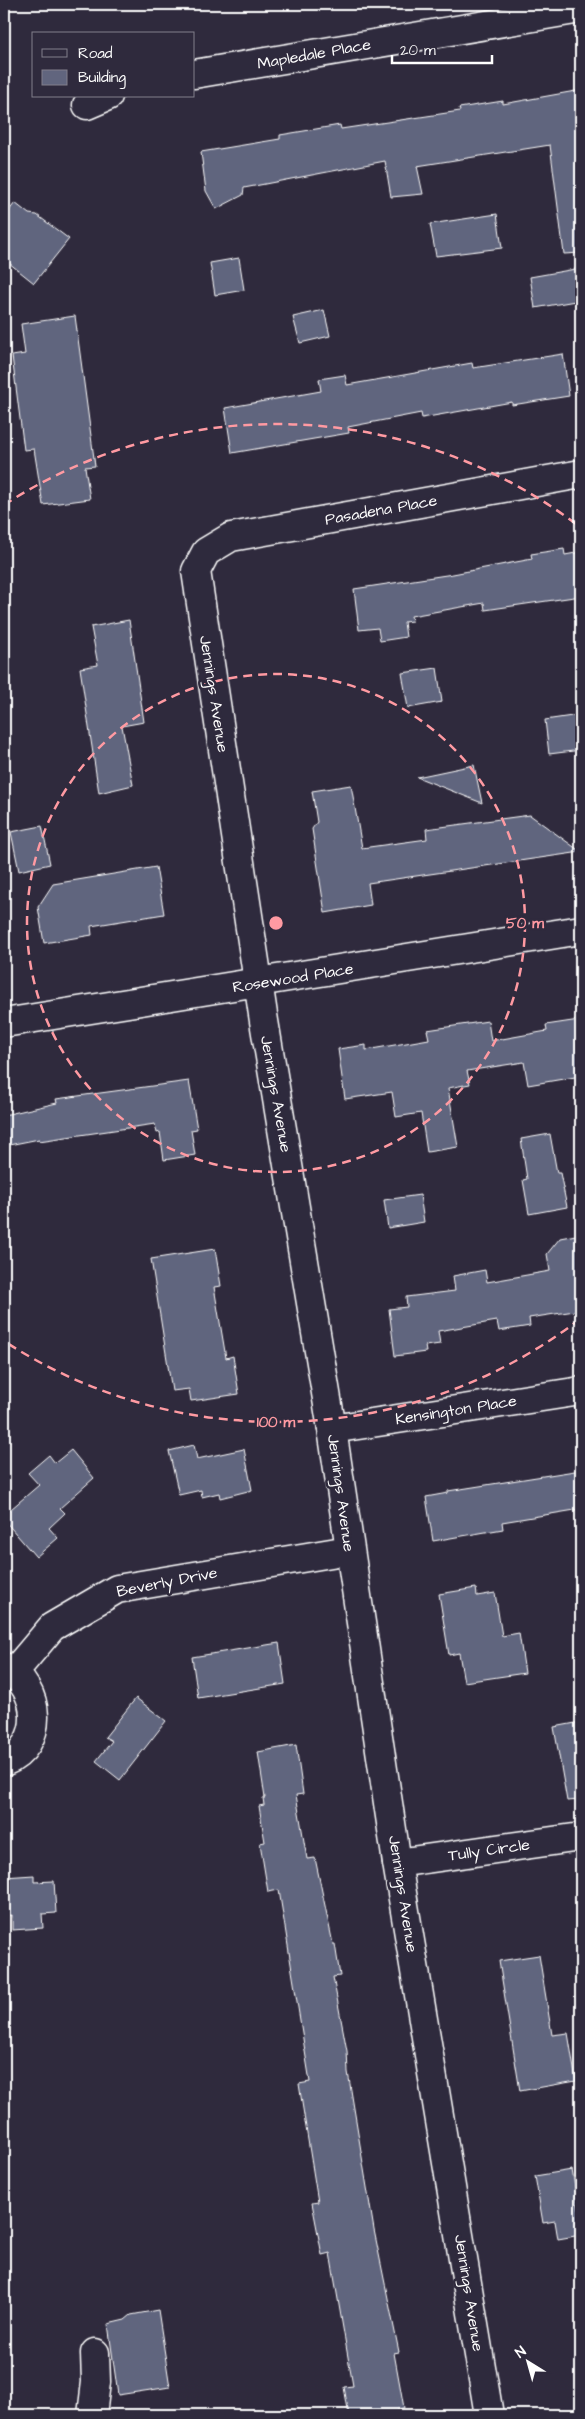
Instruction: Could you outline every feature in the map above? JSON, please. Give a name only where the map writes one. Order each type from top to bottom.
[{"type":"street","name":"Mapledale Place","points":[[195,74],[581,9]]},
{"type":"street","name":"Pasadena Place","points":[[196,571],[206,552],[231,537],[581,474]]},
{"type":"street","name":"Jennings Avenue","points":[[196,571],[258,984],[332,1429],[397,1863],[489,2415]]},
{"type":"street","name":"Rosewood Place","points":[[4,1023],[258,984],[581,930]]},
{"type":"street","name":"Kensington Place","points":[[332,1429],[581,1391]]},
{"type":"street","name":"Beverly Drive","points":[[4,1762],[21,1750],[31,1735],[35,1718],[33,1701],[26,1685],[9,1670],[52,1627],[116,1589],[349,1550]]},
{"type":"street","name":"Tully Circle","points":[[397,1863],[581,1836]]},
{"type":"street","points":[[92,2415],[96,2382],[95,2353]]},
{"type":"building","points":[[581,90],[581,253],[564,254],[550,145],[417,166],[423,194],[391,197],[385,161],[244,188],[243,195],[216,209],[206,191],[201,152],[280,139],[280,135],[340,125],[341,129],[460,111],[459,108],[503,101],[503,104]]},
{"type":"building","points":[[15,203],[29,214],[37,215],[69,239],[34,283],[4,259],[4,217]]},
{"type":"building","points":[[497,214],[502,248],[436,256],[430,224]]},
{"type":"building","points":[[239,258],[244,290],[215,295],[210,263]]},
{"type":"building","points":[[581,268],[581,300],[535,308],[530,277]]},
{"type":"building","points":[[324,310],[330,336],[300,343],[293,317]]},
{"type":"building","points":[[75,316],[95,466],[85,467],[90,499],[43,505],[34,449],[24,450],[12,356],[25,354],[21,324]]},
{"type":"building","points":[[563,354],[569,396],[512,405],[512,402],[422,418],[421,413],[348,427],[349,433],[232,453],[225,408],[321,391],[319,379],[345,375],[347,385],[472,363],[473,368]]},
{"type":"building","points":[[564,549],[565,555],[581,552],[581,596],[485,610],[484,603],[411,616],[412,621],[404,622],[406,637],[380,641],[378,628],[359,630],[354,589],[453,574],[532,559],[531,554]]},
{"type":"building","points":[[129,620],[144,722],[122,726],[133,785],[99,793],[80,668],[98,665],[91,627]]},
{"type":"building","points":[[437,668],[442,702],[408,708],[402,673]]},
{"type":"building","points":[[579,715],[581,750],[549,754],[545,720]]},
{"type":"building","points":[[474,765],[482,803],[417,777]]},
{"type":"building","points":[[351,785],[362,848],[427,839],[426,829],[530,815],[581,852],[368,883],[371,905],[325,913],[312,829],[317,822],[312,791]]},
{"type":"building","points":[[42,826],[50,864],[19,871],[11,832]]},
{"type":"building","points":[[156,867],[164,914],[91,926],[92,935],[44,943],[38,907],[53,884]]},
{"type":"building","points":[[579,1020],[581,1076],[528,1085],[524,1062],[467,1071],[470,1084],[448,1088],[458,1147],[427,1152],[421,1113],[396,1117],[392,1092],[345,1099],[338,1049],[366,1045],[366,1050],[429,1039],[427,1030],[488,1021],[491,1041],[547,1031],[546,1025]]},
{"type":"building","points":[[189,1081],[197,1129],[191,1130],[195,1155],[164,1160],[160,1132],[157,1133],[155,1124],[39,1141],[39,1139],[4,1146],[4,1115],[57,1103],[56,1099]]},
{"type":"building","points":[[550,1134],[557,1173],[560,1173],[567,1207],[529,1214],[523,1180],[527,1179],[521,1139]]},
{"type":"building","points":[[420,1195],[424,1222],[388,1228],[384,1200]]},
{"type":"building","points":[[581,1234],[581,1310],[529,1318],[530,1326],[499,1331],[497,1321],[438,1331],[440,1344],[425,1346],[426,1352],[395,1356],[389,1309],[407,1307],[406,1297],[455,1291],[453,1276],[485,1270],[487,1282],[550,1271],[547,1254],[560,1238]]},
{"type":"building","points":[[215,1249],[221,1286],[214,1287],[226,1358],[233,1356],[239,1394],[191,1401],[189,1389],[172,1391],[151,1259]]},
{"type":"building","points":[[194,1445],[197,1459],[244,1449],[252,1490],[220,1498],[219,1493],[202,1497],[201,1490],[179,1495],[169,1451]]},
{"type":"building","points":[[71,1450],[94,1478],[60,1508],[65,1513],[49,1528],[58,1538],[36,1557],[4,1520],[4,1515],[39,1485],[28,1473],[49,1455],[55,1463]]},
{"type":"building","points":[[581,1470],[581,1509],[502,1522],[503,1529],[433,1541],[426,1497],[448,1493],[448,1491]]},
{"type":"building","points":[[476,1588],[477,1596],[495,1593],[502,1636],[519,1633],[525,1673],[464,1682],[459,1653],[449,1655],[439,1594]]},
{"type":"building","points":[[279,1643],[285,1684],[198,1698],[192,1657]]},
{"type":"building","points":[[136,1698],[166,1721],[120,1780],[96,1761],[112,1741],[105,1737]]},
{"type":"building","points":[[581,1722],[581,1800],[567,1801],[554,1727]]},
{"type":"building","points":[[296,1745],[303,1794],[296,1795],[307,1859],[315,1858],[333,1944],[335,1944],[340,1976],[333,1977],[347,2051],[348,2072],[374,2230],[399,2352],[394,2353],[404,2408],[398,2409],[399,2415],[349,2415],[344,2387],[353,2386],[330,2253],[322,2255],[312,2203],[318,2202],[299,2084],[310,2082],[279,1890],[268,1892],[260,1843],[265,1842],[259,1806],[264,1805],[263,1798],[265,1798],[258,1752]]},
{"type":"building","points":[[34,1875],[34,1882],[54,1881],[56,1913],[42,1914],[43,1928],[12,1930],[12,1915],[4,1916],[4,1877]]},
{"type":"building","points":[[539,1955],[552,2035],[568,2033],[576,2081],[520,2091],[499,1961]]},
{"type":"building","points":[[572,2170],[579,2210],[581,2210],[581,2235],[558,2239],[555,2221],[543,2223],[535,2176]]},
{"type":"building","points":[[158,2310],[170,2387],[118,2395],[108,2324],[125,2320],[131,2315]]}]
